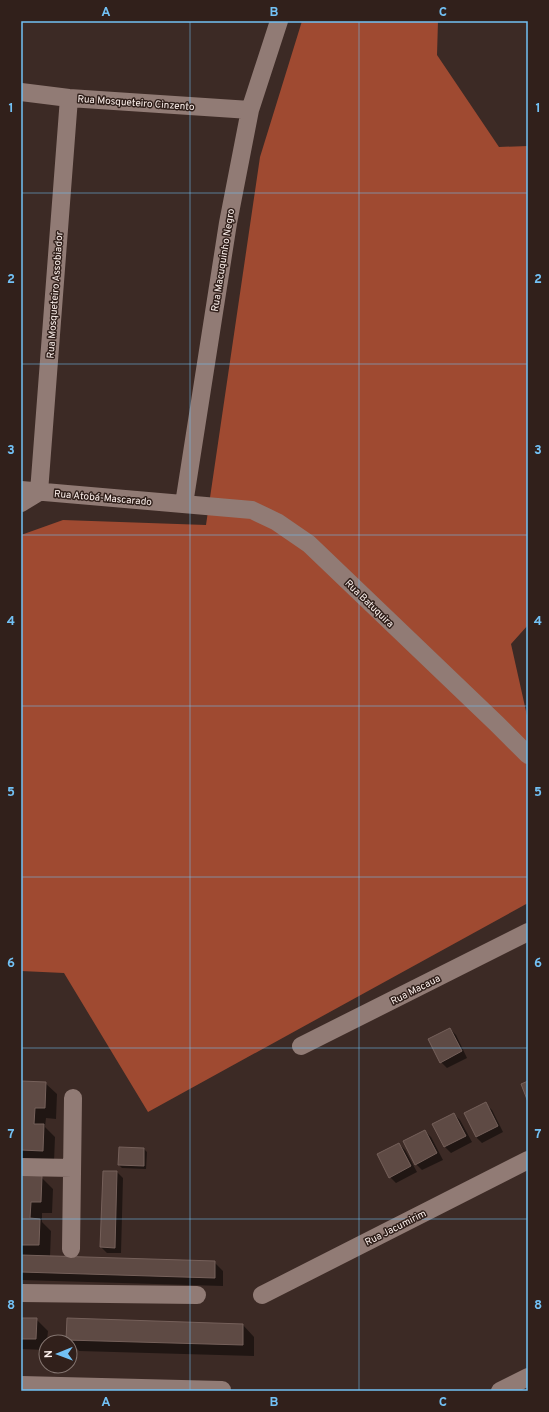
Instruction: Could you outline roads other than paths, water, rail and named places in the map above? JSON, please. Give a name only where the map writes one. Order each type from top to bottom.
[{"type":"street","name":"Rua Macuquinho Negro","points":[[184,504],[228,223],[250,110],[279,21]]},
{"type":"street","name":"Rua Mosqueteiro Cinzento","points":[[21,92],[68,98],[250,110]]},
{"type":"street","name":"Rua Mosqueteiro Assobiador","points":[[39,492],[68,98]]},
{"type":"street","name":"Rua Atobá-Mascarado","points":[[21,490],[184,504]]},
{"type":"street","points":[[21,503],[39,492]]},
{"type":"street","name":"Rua Batuquira","points":[[184,504],[252,510],[277,522],[309,544],[528,755]]},
{"type":"street","name":"Rua Macaua","points":[[302,1046],[528,932]]},
{"type":"street","points":[[71,1249],[73,1098]]},
{"type":"street","name":"Rua Jacumirim","points":[[262,1295],[528,1160]]},
{"type":"street","points":[[21,1167],[72,1168]]},
{"type":"street","points":[[21,1293],[198,1295]]},
{"type":"street","points":[[500,1391],[528,1377]]},
{"type":"street","points":[[21,1384],[222,1390]]}]
